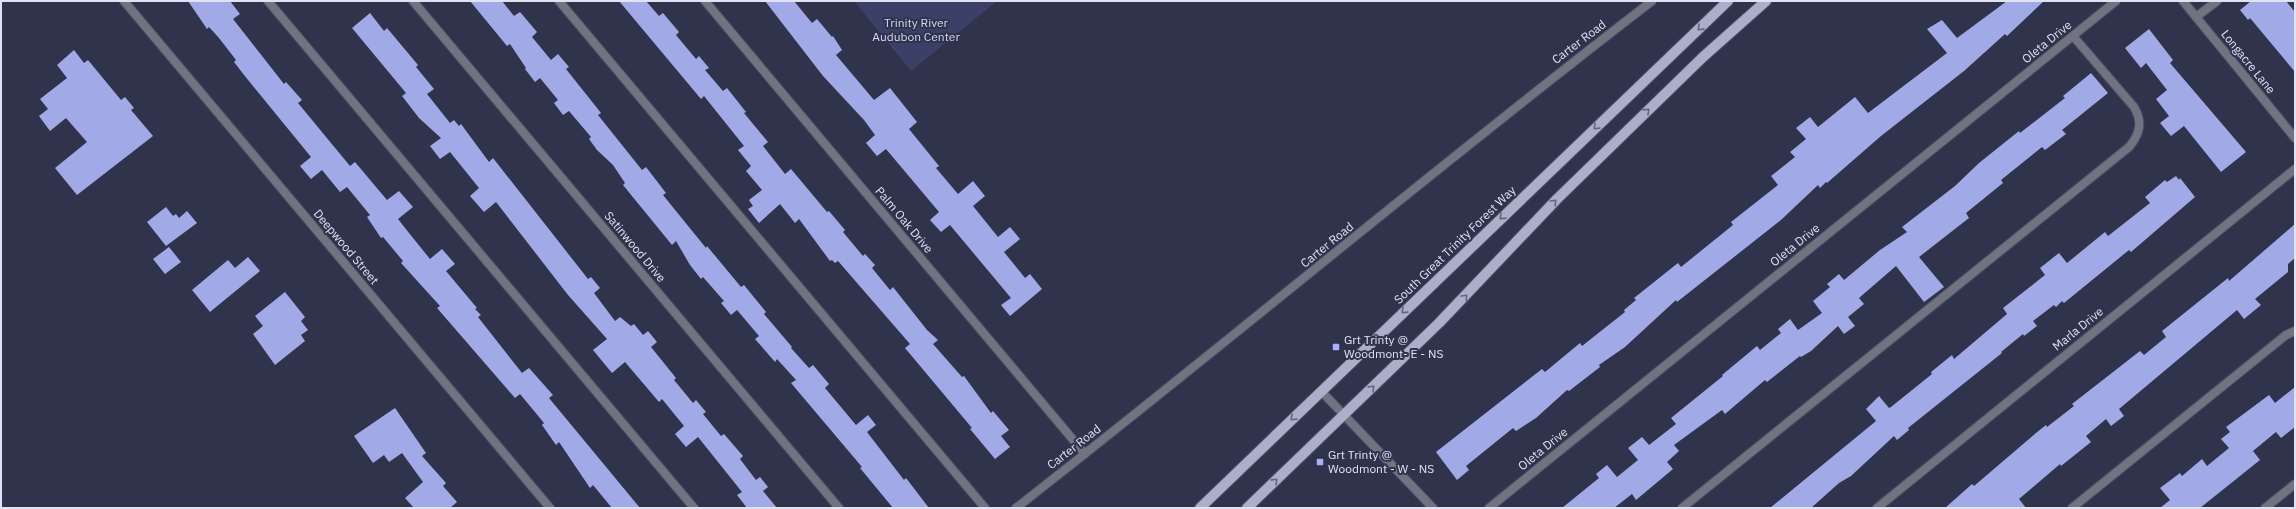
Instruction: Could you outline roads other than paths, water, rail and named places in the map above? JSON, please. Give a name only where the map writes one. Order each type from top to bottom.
[{"type":"main road","name":"South Great Trinity Forest Way","points":[[1200,508],[1728,1]]},
{"type":"main road","points":[[1247,508],[1440,323],[1568,188],[1703,57],[1766,1]]},
{"type":"street","name":"Deepwood Street","points":[[124,1],[550,508]]},
{"type":"street","points":[[268,1],[694,508]]},
{"type":"street","name":"Satinwood Drive","points":[[413,1],[839,508]]},
{"type":"street","points":[[559,1],[984,508]]},
{"type":"street","name":"Palm Oak Drive","points":[[705,1],[1085,454]]},
{"type":"street","name":"Carter Road","points":[[1016,508],[1085,454],[1529,95],[1652,1]]},
{"type":"street","name":"Oleta Drive","points":[[1489,508],[2116,1]]},
{"type":"street","name":"Longacre Lane","points":[[2183,1],[2295,138]]},
{"type":"street","points":[[2196,17],[2217,1]]},
{"type":"street","points":[[1682,508],[2129,147],[2137,136],[2139,115],[2134,107],[2073,36]]},
{"type":"street","name":"Marla Drive","points":[[1877,508],[2295,169]]},
{"type":"street","points":[[2072,508],[2286,335],[2295,331]]},
{"type":"street","points":[[1321,391],[1433,508]]},
{"type":"street","points":[[2265,508],[2295,484]]},
{"type":"place","name":"Grt Trinty @ Woodmont- E - NS","points":[[1336,347]]},
{"type":"place","name":"Grt Trinty @ Woodmont - W - NS","points":[[1320,462]]},
{"type":"park label","name":"Trinity River Audubon Center","points":[[916,30]]}]
